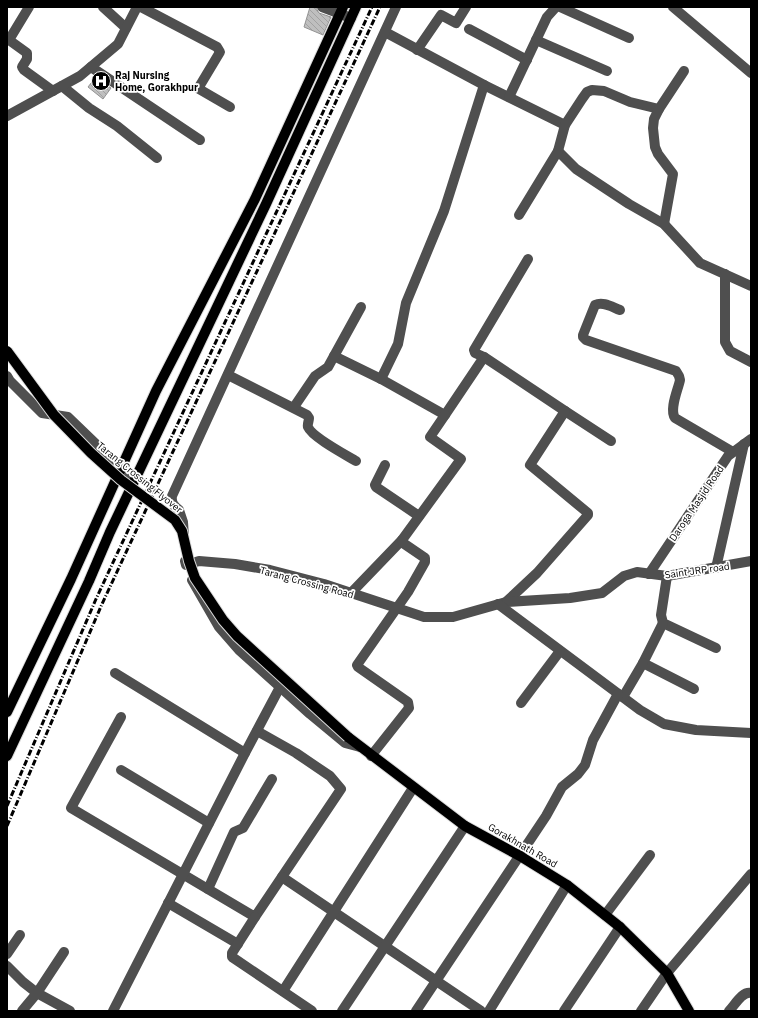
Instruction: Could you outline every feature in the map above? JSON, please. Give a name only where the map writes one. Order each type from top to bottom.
[{"type":"main road","points":[[7,756],[89,581],[135,478],[266,204],[356,7]]},
{"type":"main road","points":[[7,712],[71,579],[156,392],[256,199],[342,10]]},
{"type":"main road","name":"Tarang Crossing Flyover","points":[[7,351],[54,415],[91,453],[121,480],[175,520],[182,531],[189,561],[195,578],[232,631],[360,747]]},
{"type":"main road","name":"Gorakhnath Road","points":[[360,747],[465,826],[520,856],[567,885],[620,927],[667,973],[689,1011]]},
{"type":"street","points":[[29,7],[9,40],[27,53],[27,58],[22,67],[24,70],[53,91]]},
{"type":"street","points":[[103,7],[126,28]]},
{"type":"street","points":[[7,116],[80,76],[91,67],[118,44],[137,7]]},
{"type":"street","points":[[141,7],[220,49],[220,52],[199,87],[199,90],[230,108]]},
{"type":"street","points":[[322,7],[342,10],[351,18]]},
{"type":"street","points":[[360,747],[344,743],[239,650],[219,627],[194,584],[186,565],[183,522],[179,510],[171,502],[172,496],[396,7]]},
{"type":"street","points":[[417,50],[441,14],[456,23],[466,7]]},
{"type":"street","points":[[509,97],[547,17],[556,7]]},
{"type":"street","points":[[560,7],[629,38]]},
{"type":"street","points":[[673,7],[751,73]]},
{"type":"street","points":[[469,29],[526,60]]},
{"type":"street","points":[[384,32],[484,85],[565,124]]},
{"type":"street","points":[[536,40],[607,71]]},
{"type":"street","points":[[91,67],[200,140]]},
{"type":"street","points":[[664,224],[673,178],[671,170],[662,161],[655,147],[653,128],[654,119],[684,71]]},
{"type":"street","points":[[381,379],[398,344],[406,303],[444,211],[484,85]]},
{"type":"street","points":[[62,86],[89,108],[116,126],[157,158]]},
{"type":"street","points":[[519,215],[558,151],[565,124],[588,92],[592,90],[604,92],[630,102],[659,109]]},
{"type":"street","points":[[558,151],[576,169],[629,204],[664,224],[700,263],[751,286]]},
{"type":"street","points":[[528,260],[474,349],[475,353],[484,357],[611,441]]},
{"type":"street","points":[[725,274],[725,342],[730,351],[751,362]]},
{"type":"street","points":[[620,310],[598,303],[595,305],[582,335],[583,337],[586,340],[676,371],[680,380],[672,414],[675,418],[733,452]]},
{"type":"street","points":[[294,408],[315,376],[328,367],[361,307]]},
{"type":"street","points":[[334,356],[381,379],[445,415]]},
{"type":"street","points":[[351,593],[402,540],[461,459],[430,437],[484,357]]},
{"type":"street","points":[[228,375],[308,416],[309,429],[314,434],[356,461]]},
{"type":"street","points":[[7,376],[10,381],[42,413],[68,417],[121,468],[135,478]]},
{"type":"street","points":[[565,411],[530,465],[587,511],[588,515],[537,573],[502,603],[560,651],[620,696],[664,724],[696,730],[751,734]]},
{"type":"street","points":[[716,568],[748,442]]},
{"type":"street","name":"Daroga Masjid Road","points":[[649,574],[728,456],[748,442]]},
{"type":"street","points":[[385,466],[376,487],[419,516]]},
{"type":"street","points":[[371,756],[409,708],[408,702],[358,667],[357,664],[397,609],[426,560],[403,543],[402,540]]},
{"type":"street","name":"Tarang Crossing Road","points":[[186,565],[198,561],[236,564],[270,570],[324,584],[424,617],[453,617],[502,603]]},
{"type":"street","name":"Saint JRP road","points":[[502,603],[570,598],[602,593],[624,576],[637,572],[667,576],[751,561]]},
{"type":"street","points":[[416,1011],[546,816],[562,786],[578,774],[585,765],[593,740],[643,662],[663,623],[661,615],[667,576]]},
{"type":"street","points":[[663,623],[716,648]]},
{"type":"street","points":[[521,703],[560,651]]},
{"type":"street","points":[[643,662],[694,689]]},
{"type":"street","points":[[115,673],[245,753]]},
{"type":"street","points":[[113,1011],[280,687]]},
{"type":"street","points":[[121,717],[71,808],[255,917]]},
{"type":"street","points":[[257,731],[296,753],[330,776],[341,789],[232,953],[232,957],[312,1011]]},
{"type":"street","points":[[121,770],[209,823]]},
{"type":"street","points":[[208,888],[234,832],[243,828],[272,779]]},
{"type":"street","points":[[283,991],[413,788]]},
{"type":"street","points":[[342,1011],[465,826]]},
{"type":"street","points":[[604,915],[650,855]]},
{"type":"street","points":[[641,1011],[667,973],[751,874]]},
{"type":"street","points":[[282,877],[481,1011]]},
{"type":"street","points":[[489,1011],[567,885]]},
{"type":"street","points":[[168,903],[238,944]]},
{"type":"street","points":[[564,1011],[620,927]]},
{"type":"street","points":[[7,954],[20,935]]},
{"type":"street","points":[[22,1011],[37,993],[64,952]]},
{"type":"street","points":[[7,966],[37,993],[70,1011]]},
{"type":"street","points":[[729,1011],[744,994],[748,992],[751,993]]},
{"type":"building","points":[[310,7],[316,8],[319,13],[331,17],[323,35],[304,27]]},
{"type":"building","points":[[95,78],[111,88],[103,99],[88,87]]},
{"type":"railway","points":[[7,806],[96,599],[372,7]]},
{"type":"railway","points":[[7,826],[102,604],[380,7]]},
{"type":"place","name":"Raj Nursing Home, Gorakhpur","points":[[101,81]]}]
